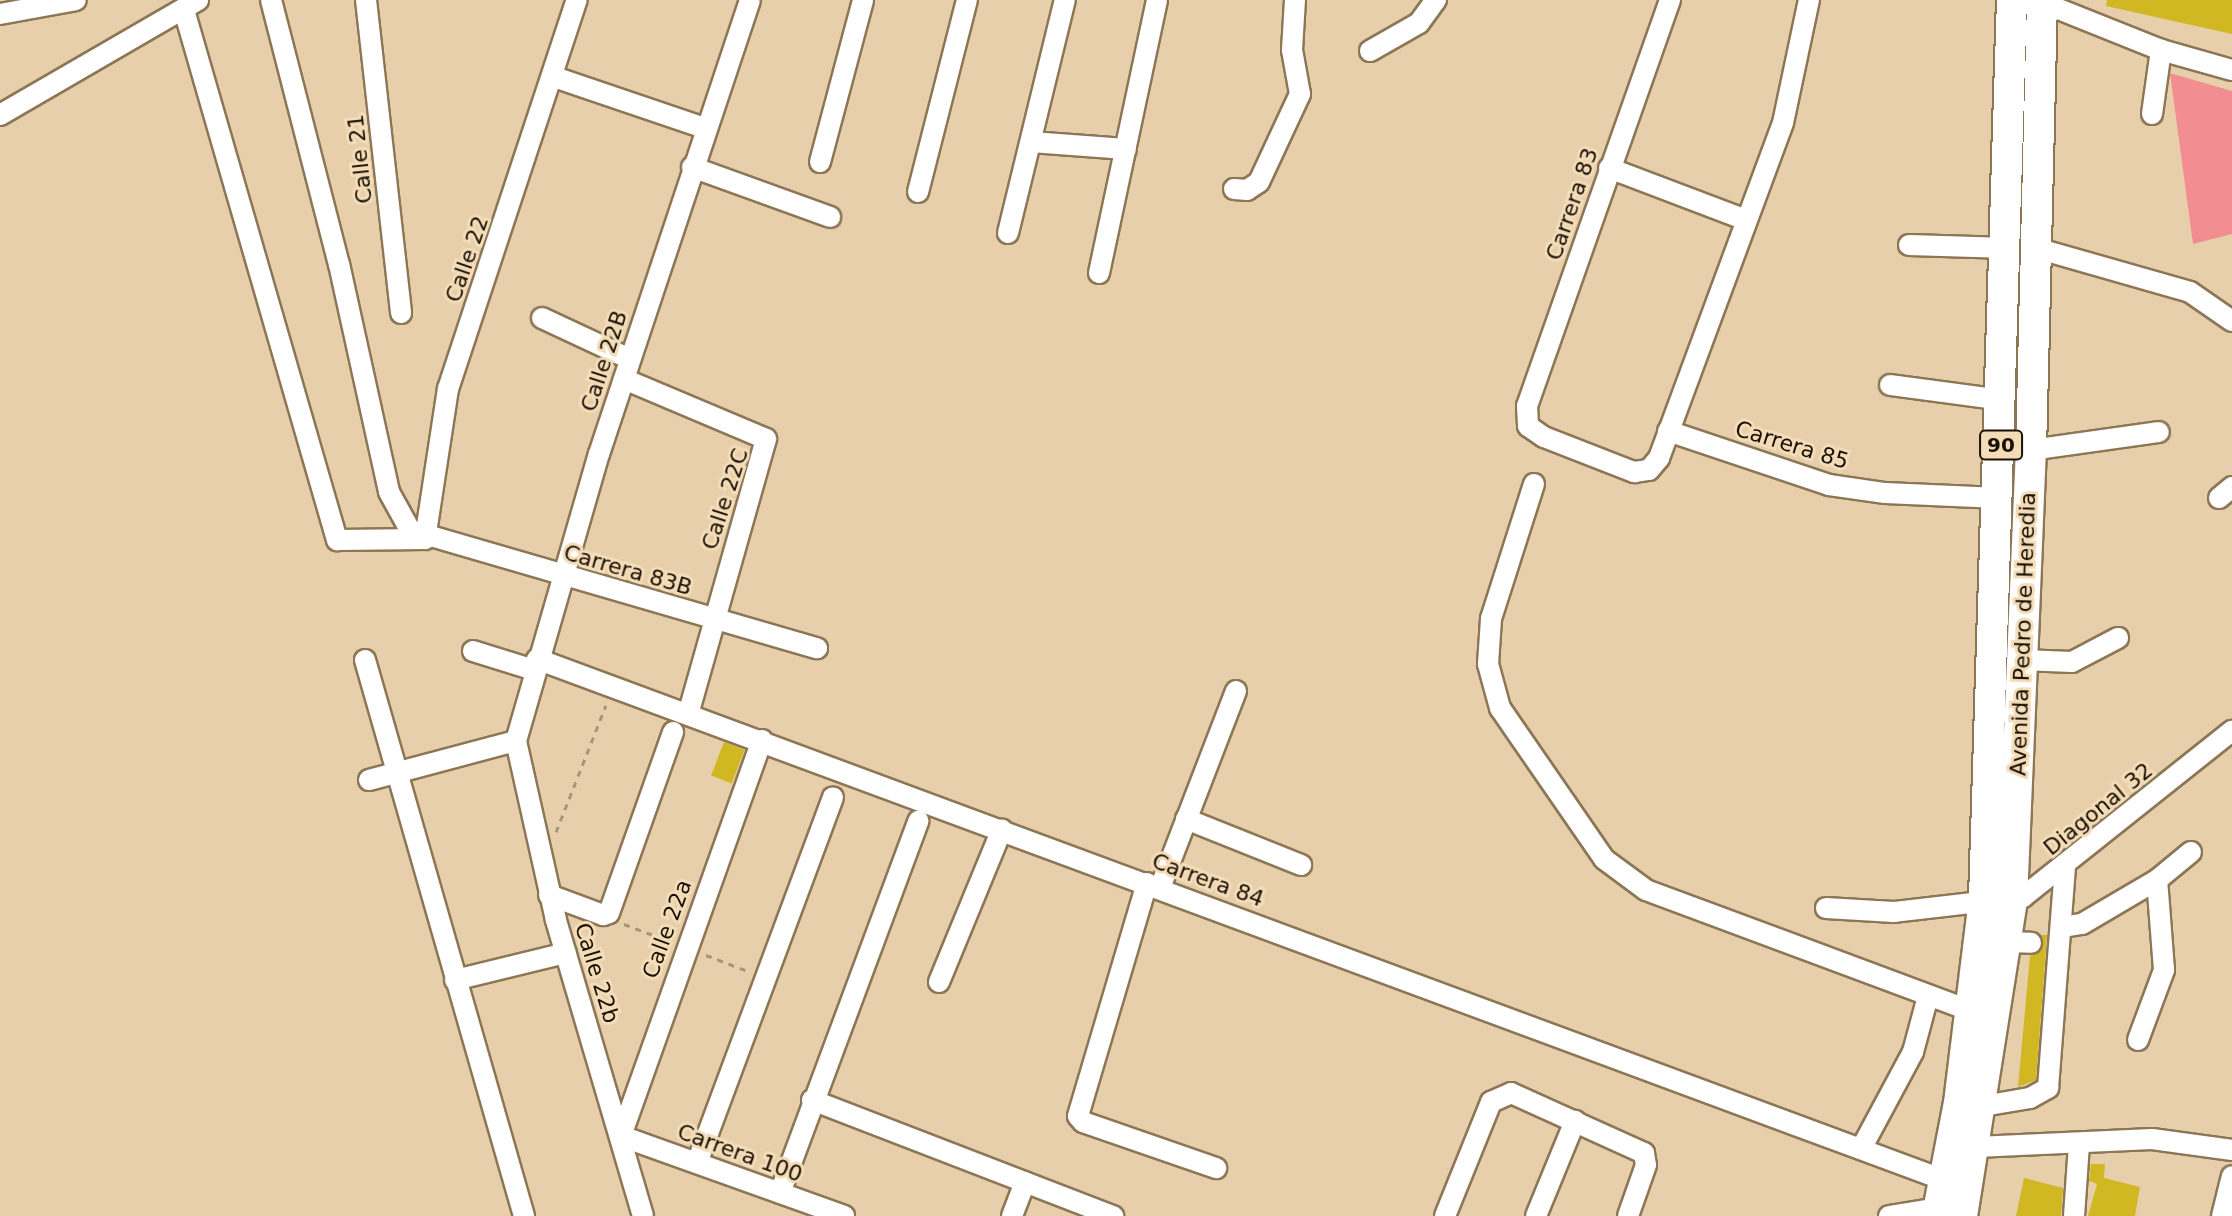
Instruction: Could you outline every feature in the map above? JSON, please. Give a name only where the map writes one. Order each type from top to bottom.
[{"type":"highway","name":"Avenida Pedro de Heredia","points":[[1945,1205],[1972,1011],[1998,900],[2022,660],[2031,450],[2012,0]]},
{"type":"highway","name":"Avenida Pedro de Heredia","points":[[1945,1205],[1976,1147],[1983,1106],[2042,940],[1998,900],[1999,498],[2003,400],[2022,248],[2040,1]]},
{"type":"street","points":[[0,14],[76,0]]},
{"type":"street","points":[[271,0],[339,264],[389,492],[410,530],[425,539]]},
{"type":"street","name":"Calle 21","points":[[366,0],[401,313]]},
{"type":"street","name":"Calle 22","points":[[425,539],[448,389],[554,77],[577,0]]},
{"type":"street","name":"Calle 22B","points":[[516,741],[535,665],[627,369],[750,0]]},
{"type":"street","points":[[820,162],[863,0]]},
{"type":"street","points":[[918,192],[967,0]]},
{"type":"street","points":[[1008,233],[1065,0]]},
{"type":"street","points":[[1099,273],[1157,0]]},
{"type":"street","points":[[1234,189],[1247,190],[1259,182],[1300,94],[1291,28],[1295,0]]},
{"type":"street","points":[[1370,51],[1419,23],[1436,0]]},
{"type":"street","name":"Carrera 83","points":[[1668,431],[1649,470],[1634,472],[1544,437],[1528,426],[1527,406],[1670,0]]},
{"type":"street","points":[[1668,431],[1783,123],[1809,0]]},
{"type":"street","points":[[2040,1],[2161,50],[2232,70]]},
{"type":"street","points":[[0,115],[191,5]]},
{"type":"street","name":"Carrera 83B","points":[[191,5],[337,540],[425,539],[817,648]]},
{"type":"street","points":[[2152,114],[2161,50]]},
{"type":"street","points":[[554,77],[705,128]]},
{"type":"street","points":[[1031,142],[1126,149]]},
{"type":"street","points":[[692,167],[830,217]]},
{"type":"street","points":[[1609,168],[1746,220]]},
{"type":"street","points":[[1909,245],[2022,248],[2190,292],[2232,321]]},
{"type":"street","points":[[542,318],[627,369]]},
{"type":"street","name":"Calle 22C","points":[[627,369],[766,439],[712,618],[689,712]]},
{"type":"street","points":[[1890,385],[2003,400]]},
{"type":"street","name":"Carrera 85","points":[[1668,431],[1829,485],[1999,498]]},
{"type":"street","points":[[2031,450],[2159,432]]},
{"type":"street","points":[[1534,484],[1491,619],[1488,664],[1500,708],[1599,852],[1646,890],[1972,1011]]},
{"type":"street","points":[[2022,660],[2072,662],[2118,638]]},
{"type":"street","name":"Carrera 84","points":[[473,651],[613,687],[689,712],[1861,1149],[1945,1205]]},
{"type":"street","points":[[365,660],[524,1216]]},
{"type":"street","points":[[1216,1168],[1083,1122],[1078,1116],[1153,886],[1186,819],[1236,691]]},
{"type":"street","name":"Diagonal 32","points":[[1998,900],[2065,867],[2232,731]]},
{"type":"street","points":[[549,895],[603,915],[609,913],[673,732]]},
{"type":"street","name":"Calle 22a","points":[[621,1136],[762,740]]},
{"type":"street","points":[[369,780],[516,741]]},
{"type":"street","name":"Calle 22b","points":[[516,741],[549,895],[643,1216]]},
{"type":"street","points":[[697,1163],[833,797]]},
{"type":"street","points":[[1186,819],[1301,865]]},
{"type":"street","points":[[780,1193],[918,821]]},
{"type":"street","points":[[939,982],[1002,829]]},
{"type":"street","points":[[2042,940],[2082,924],[2157,880],[2191,852]]},
{"type":"street","points":[[1983,1106],[2030,1098],[2048,1088],[2042,940],[2065,867]]},
{"type":"street","points":[[2138,1040],[2164,970],[2157,880]]},
{"type":"street","points":[[1826,908],[1894,912],[1998,900]]},
{"type":"street","points":[[455,980],[566,953]]},
{"type":"street","points":[[1861,1149],[1913,1052],[1928,996]]},
{"type":"street","points":[[1445,1216],[1491,1102],[1500,1094],[1511,1093],[1644,1153],[1646,1165],[1628,1216]]},
{"type":"street","points":[[812,1100],[1113,1216]]},
{"type":"street","points":[[1536,1216],[1575,1121]]},
{"type":"street","name":"Carrera 100","points":[[621,1136],[844,1216]]},
{"type":"street","points":[[1976,1147],[2152,1139],[2232,1150]]},
{"type":"street","points":[[2074,1216],[2079,1144]]},
{"type":"street","points":[[2222,1216],[2232,1176]]},
{"type":"street","points":[[1012,1216],[1025,1182]]},
{"type":"street","points":[[1896,1215],[1945,1205]]},
{"type":"path","points":[[542,866],[613,687]]},
{"type":"shaded area","points":[[2170,73],[2232,91],[2232,234],[2193,244]]},
{"type":"building","points":[[2107,0],[2232,0],[2232,34],[2106,6]]},
{"type":"building","points":[[724,742],[745,750],[732,783],[711,776]]},
{"type":"building","points":[[2040,935],[2047,935],[2036,1080],[2018,1087],[2030,956],[2042,949]]},
{"type":"building","points":[[2091,1164],[2105,1164],[2104,1178],[2140,1187],[2135,1216],[2088,1216],[2097,1184],[2089,1181]]},
{"type":"building","points":[[2024,1178],[2063,1188],[2061,1216],[2016,1216]]}]
